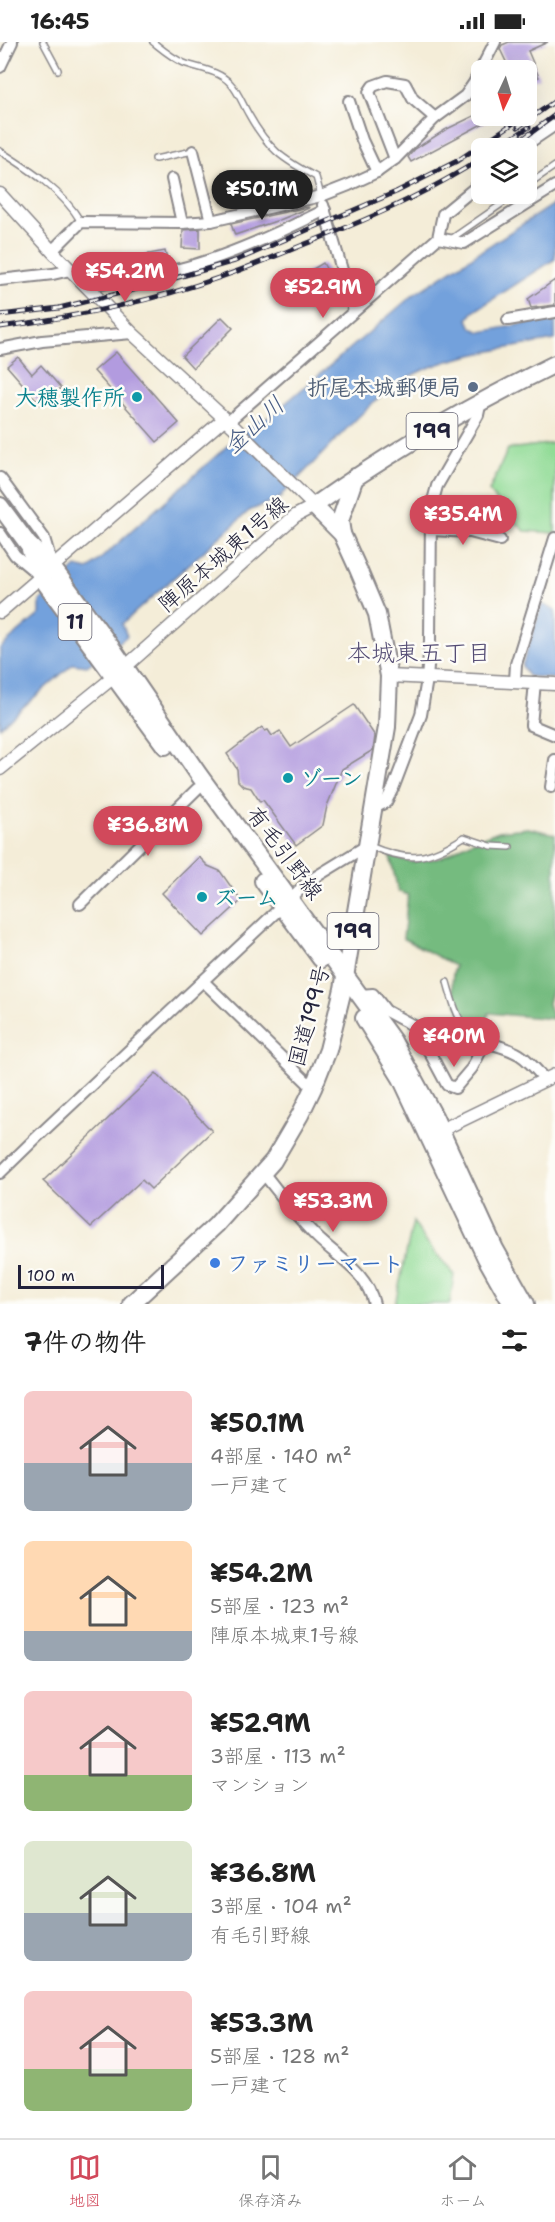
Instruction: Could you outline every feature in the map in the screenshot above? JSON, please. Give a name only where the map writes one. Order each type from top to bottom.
[{"type":"main road","name":"199","points":[[314,506],[355,477],[481,401],[555,364]]},
{"type":"main road","points":[[342,534],[340,521],[355,477]]},
{"type":"main road","name":"有毛引野線","points":[[0,506],[220,804],[286,903]]},
{"type":"main road","name":"国道199号","points":[[131,1304],[146,1298],[216,1225],[264,1174],[284,1144],[313,1088],[328,1050],[344,982],[387,727],[389,676],[377,614],[342,534],[314,506]]},
{"type":"main road","name":"有毛引野線","points":[[120,671],[197,789],[344,982],[435,1133],[526,1304]]},
{"type":"main road","name":"有毛引野線","points":[[344,982],[360,995],[393,1041],[435,1133],[486,1258],[512,1304]]},
{"type":"street","points":[[0,67],[12,42]]},
{"type":"street","points":[[52,251],[81,222],[211,221],[321,196],[377,172],[395,159],[435,118],[465,96],[495,42]]},
{"type":"street","points":[[395,159],[369,92],[373,86],[387,81],[405,84],[413,99],[435,118]]},
{"type":"street","points":[[349,101],[362,140],[377,172]]},
{"type":"street","points":[[536,138],[555,125]]},
{"type":"street","points":[[193,152],[211,221]]},
{"type":"street","points":[[172,179],[182,223]]},
{"type":"street","points":[[0,612],[50,576],[229,423],[354,311],[442,240],[465,243],[555,186]]},
{"type":"street","points":[[442,240],[443,214],[471,191]]},
{"type":"street","name":"陣原本城東1号線","points":[[0,194],[132,333],[314,506],[295,516],[120,671],[0,769]]},
{"type":"street","points":[[321,196],[354,311]]},
{"type":"street","points":[[87,286],[146,277],[190,266],[294,225],[325,210]]},
{"type":"street","points":[[0,280],[70,270]]},
{"type":"street","points":[[508,320],[555,312]]},
{"type":"street","points":[[0,349],[42,340],[132,333]]},
{"type":"street","points":[[374,808],[386,802],[421,715],[430,641],[431,508],[437,486],[478,415],[481,401]]},
{"type":"street","points":[[0,478],[44,538],[50,576]]},
{"type":"street","points":[[430,530],[470,532],[500,540]]},
{"type":"street","points":[[0,533],[15,555],[50,576]]},
{"type":"street","points":[[515,681],[516,664],[555,538]]},
{"type":"street","points":[[389,676],[555,684]]},
{"type":"street","points":[[534,682],[531,725],[555,735]]},
{"type":"street","points":[[551,787],[555,760]]},
{"type":"street","points":[[80,904],[197,789]]},
{"type":"street","points":[[0,1173],[309,881],[368,845]]},
{"type":"street","points":[[203,981],[313,1088]]},
{"type":"street","points":[[360,995],[373,994],[386,1011],[416,1027],[447,1085],[455,1088],[472,1068],[485,1042],[515,1050],[550,1078],[435,1133]]},
{"type":"street","points":[[264,1174],[317,1238],[355,1269],[372,1292],[374,1304]]},
{"type":"lane","points":[[44,42],[58,70]]},
{"type":"lane","points":[[153,42],[169,56],[219,74],[231,83],[270,146],[287,162],[316,177],[321,196]]},
{"type":"lane","points":[[0,151],[48,185],[75,211],[81,222]]},
{"type":"lane","points":[[155,159],[193,152]]},
{"type":"lane","points":[[537,178],[555,166]]},
{"type":"lane","points":[[442,240],[500,204]]},
{"type":"lane","points":[[368,845],[387,854],[412,857],[426,857],[464,837],[491,846],[510,847]]},
{"type":"lane","points":[[447,982],[455,1012],[463,1026],[471,1035],[485,1042]]},
{"type":"green space","points":[[555,443],[555,533],[525,531],[507,514],[489,491],[508,449]]},
{"type":"green space","points":[[528,828],[555,834],[555,979],[548,1003],[553,1019],[489,1013],[483,1036],[468,1023],[457,1005],[452,986],[455,966],[403,938],[408,895],[398,891],[390,856],[411,862],[440,858],[470,842],[499,831]]},
{"type":"green space","points":[[413,1222],[427,1243],[454,1274],[450,1304],[395,1304]]},
{"type":"water","name":"金山川","points":[[555,203],[555,259],[473,312],[468,319],[472,328],[481,332],[555,318],[555,340],[487,352],[442,363],[421,371],[382,395],[281,495],[282,497],[249,511],[122,624],[127,636],[87,666],[73,664],[0,727],[0,648],[40,614],[40,601],[76,567],[88,570],[235,439],[260,419],[268,418],[413,295]]},
{"type":"water","points":[[542,604],[555,610],[555,679],[528,676],[522,666]]},
{"type":"building","points":[[509,42],[548,42],[528,51],[532,60],[505,60],[500,49],[502,45]]},
{"type":"building","points":[[471,117],[471,126],[478,126],[411,162],[408,157],[415,149]]},
{"type":"building","points":[[308,207],[282,219],[235,235],[231,224]]},
{"type":"building","points":[[200,229],[200,249],[182,248],[183,230]]},
{"type":"building","points":[[165,251],[167,260],[145,264],[143,255]]},
{"type":"building","points":[[123,256],[126,269],[112,273],[111,268],[107,269],[105,259]]},
{"type":"building","points":[[323,263],[329,274],[309,286],[303,275]]},
{"type":"building","points":[[555,280],[555,305],[531,308],[528,299]]},
{"type":"building","points":[[222,317],[233,328],[193,368],[182,356]]},
{"type":"building","name":"大穂製作所","points":[[116,352],[179,423],[157,442],[94,371]]},
{"type":"building","points":[[18,357],[32,374],[41,365],[61,388],[41,405],[7,366]]},
{"type":"building","name":"ゾーン","points":[[354,705],[375,736],[373,750],[342,769],[327,806],[323,825],[296,845],[263,800],[260,802],[251,788],[243,786],[238,781],[237,769],[227,754],[262,727],[272,736],[280,731],[291,747]]},
{"type":"building","name":"ズーム","points":[[199,857],[208,866],[220,871],[241,901],[203,936],[162,893]]},
{"type":"building","points":[[156,1073],[212,1131],[151,1189],[142,1180],[91,1227],[43,1181]]},
{"type":"railway","points":[[518,127],[555,101]]},
{"type":"railway","points":[[524,138],[555,115]]},
{"type":"railway","points":[[0,315],[59,308],[235,261],[396,192],[457,161],[509,126]]},
{"type":"railway","points":[[512,138],[529,127]]},
{"type":"railway","points":[[0,327],[112,308],[221,277],[379,213],[442,182],[471,165]]},
{"type":"place","name":"折尾本城郵便局","points":[[473,387]]},
{"type":"place","name":"大穂製作所","points":[[137,397]]},
{"type":"place","name":"ゾーン","points":[[288,778]]},
{"type":"place","name":"ズーム","points":[[202,897]]},
{"type":"place","name":"ファミリーマート","points":[[215,1263]]},
{"type":"district","name":"本城東五丁目","points":[[419,653]]}]
